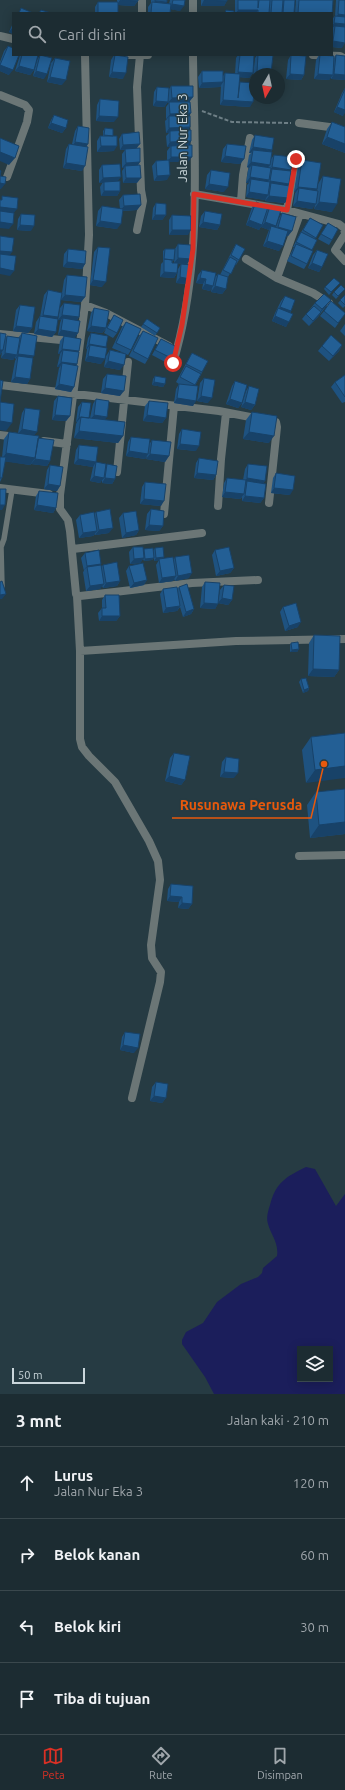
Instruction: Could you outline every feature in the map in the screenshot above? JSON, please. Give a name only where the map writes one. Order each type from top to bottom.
[{"type":"street","points":[[142,0],[142,12]]},
{"type":"street","points":[[193,0],[193,12]]},
{"type":"street","points":[[0,36],[12,39]]},
{"type":"street","points":[[85,56],[89,235],[85,305],[60,495],[60,509],[68,520],[73,549],[80,651],[80,739],[82,747],[115,782],[149,841],[160,870],[151,945],[152,958],[161,972],[160,982],[132,1098]]},
{"type":"street","points":[[137,230],[144,201],[141,190],[137,87],[140,56]]},
{"type":"street","name":"Jalan Nur Eka 3","points":[[173,363],[177,350],[186,302],[193,249],[193,56]]},
{"type":"street","points":[[333,56],[345,58]]},
{"type":"street","points":[[0,95],[25,105],[29,110],[27,122],[7,177]]},
{"type":"street","points":[[299,123],[337,128],[345,132]]},
{"type":"street","points":[[242,201],[242,175],[250,138]]},
{"type":"street","points":[[287,210],[296,159]]},
{"type":"street","points":[[194,194],[242,201],[287,210],[333,222],[344,228],[345,234],[335,250],[345,261]]},
{"type":"street","points":[[277,278],[300,214]]},
{"type":"street","points":[[246,259],[277,278],[313,293],[334,306]]},
{"type":"street","points":[[85,305],[106,313],[177,350]]},
{"type":"street","points":[[0,334],[80,342]]},
{"type":"street","points":[[117,472],[128,362]]},
{"type":"street","points":[[0,385],[174,406],[276,422],[269,503]]},
{"type":"street","points":[[164,514],[174,406]]},
{"type":"street","points":[[218,506],[226,413]]},
{"type":"street","points":[[0,435],[22,438]]},
{"type":"street","points":[[37,440],[67,444]]},
{"type":"street","points":[[0,488],[60,495]]},
{"type":"street","points":[[73,549],[202,533]]},
{"type":"street","points":[[77,596],[192,583],[258,580]]},
{"type":"street","points":[[80,651],[236,641],[345,639]]},
{"type":"street","points":[[299,856],[345,855]]},
{"type":"lane","points":[[2,586],[1,547],[4,539],[12,490]]},
{"type":"path","points":[[194,107],[232,122],[299,123]]},
{"type":"shaded area","points":[[306,1167],[315,1169],[336,1206],[345,1194],[345,1394],[214,1394],[205,1377],[182,1344],[182,1340],[186,1332],[203,1323],[217,1302],[241,1284],[258,1277],[262,1273],[263,1268],[277,1256],[276,1243],[269,1228],[267,1217],[275,1191],[287,1177]]},
{"type":"building","points":[[167,0],[167,2],[155,1]]},
{"type":"building","points":[[173,0],[185,0],[184,6],[172,4]]},
{"type":"building","points":[[204,0],[227,0],[227,1]]},
{"type":"building","points":[[238,0],[258,0],[258,8],[259,0],[270,0],[269,12],[258,12],[258,10],[238,10]]},
{"type":"building","points":[[272,0],[283,0],[282,12],[271,12]]},
{"type":"building","points":[[284,0],[295,0],[294,12],[283,12]]},
{"type":"building","points":[[299,0],[333,0],[332,12],[298,12]]},
{"type":"building","points":[[339,0],[345,0],[345,15],[338,14]]},
{"type":"building","points":[[98,2],[118,2],[118,12],[98,12]]},
{"type":"building","points":[[152,2],[171,4],[170,12],[151,12]]},
{"type":"building","points":[[21,8],[31,12],[19,12]]},
{"type":"building","points":[[226,10],[234,11],[234,12],[225,12]]},
{"type":"building","points":[[335,16],[345,17],[345,24],[334,23]]},
{"type":"building","points":[[335,26],[345,27],[345,43],[333,41]]},
{"type":"building","points":[[8,46],[12,48],[12,56],[19,56],[13,70],[0,65]]},
{"type":"building","points":[[336,55],[345,56],[345,75],[334,74]]},
{"type":"building","points":[[22,56],[38,56],[34,70],[19,66]]},
{"type":"building","points":[[40,56],[52,58],[47,74],[36,71]]},
{"type":"building","points":[[115,56],[128,57],[126,73],[112,72]]},
{"type":"building","points":[[240,56],[254,56],[253,68],[249,68],[249,73],[238,72]]},
{"type":"building","points":[[258,56],[273,56],[272,68],[257,68]]},
{"type":"building","points":[[291,56],[306,56],[304,75],[290,74]]},
{"type":"building","points":[[320,56],[334,56],[333,75],[318,74]]},
{"type":"building","points":[[55,58],[70,61],[66,80],[50,77]]},
{"type":"building","points":[[202,71],[223,71],[223,82],[202,83]]},
{"type":"building","points":[[225,73],[240,74],[238,98],[240,82],[249,83],[249,102],[223,100]]},
{"type":"building","points":[[171,86],[193,86],[193,97],[172,98]]},
{"type":"building","points":[[157,87],[169,88],[168,102],[156,101]]},
{"type":"building","points":[[345,89],[345,110],[337,107]]},
{"type":"building","points":[[100,99],[119,101],[118,117],[99,116]]},
{"type":"building","points":[[169,102],[190,102],[191,113],[170,114]]},
{"type":"building","points":[[54,115],[68,120],[66,128],[51,123]]},
{"type":"building","points":[[169,116],[190,116],[190,127],[169,128]]},
{"type":"building","points":[[332,122],[345,127],[345,144],[327,137]]},
{"type":"building","points":[[78,126],[89,128],[88,144],[75,142]]},
{"type":"building","points":[[105,128],[113,129],[113,136],[104,135]]},
{"type":"building","points":[[191,130],[191,141],[170,142],[170,131]]},
{"type":"building","points":[[139,132],[140,144],[123,145],[122,134]]},
{"type":"building","points":[[255,135],[274,138],[272,150],[253,147]]},
{"type":"building","points":[[100,136],[117,136],[117,146],[101,146]]},
{"type":"building","points":[[0,138],[19,146],[15,158],[0,152]]},
{"type":"building","points":[[69,144],[88,147],[85,166],[66,163]]},
{"type":"building","points":[[227,144],[246,146],[244,159],[225,156]]},
{"type":"building","points":[[192,145],[192,157],[171,157],[171,146]]},
{"type":"building","points":[[140,148],[140,162],[126,163],[125,149]]},
{"type":"building","points":[[253,150],[272,152],[270,165],[251,162]]},
{"type":"building","points":[[274,155],[293,157],[291,170],[272,167]]},
{"type":"building","points":[[169,160],[170,175],[157,176],[156,161]]},
{"type":"building","points":[[302,160],[321,163],[317,189],[298,187]]},
{"type":"building","points":[[120,164],[121,177],[103,178],[102,165]]},
{"type":"building","points":[[140,165],[141,178],[126,178],[125,166]]},
{"type":"building","points":[[252,165],[271,168],[269,180],[250,177]]},
{"type":"building","points":[[272,169],[291,171],[289,184],[270,181]]},
{"type":"building","points":[[211,170],[230,173],[228,187],[209,184]]},
{"type":"building","points":[[0,176],[6,177],[5,184],[0,183]]},
{"type":"building","points":[[323,176],[341,179],[337,204],[319,202]]},
{"type":"building","points":[[251,179],[270,182],[268,195],[249,192]]},
{"type":"building","points":[[120,181],[120,191],[104,191],[104,182]]},
{"type":"building","points":[[271,183],[290,186],[288,198],[269,196]]},
{"type":"building","points":[[299,188],[318,191],[316,204],[297,201]]},
{"type":"building","points":[[140,194],[141,205],[124,206],[123,195]]},
{"type":"building","points":[[2,196],[18,198],[17,209],[0,207],[0,200],[2,200]]},
{"type":"building","points":[[256,202],[268,207],[262,225],[249,220]]},
{"type":"building","points":[[156,203],[166,204],[166,215],[155,215]]},
{"type":"building","points":[[102,206],[123,209],[121,224],[100,221]]},
{"type":"building","points":[[270,206],[281,210],[276,226],[265,222]]},
{"type":"building","points":[[0,211],[14,213],[13,224],[0,222]]},
{"type":"building","points":[[205,211],[222,214],[220,225],[203,222]]},
{"type":"building","points":[[282,213],[296,217],[292,231],[278,227]]},
{"type":"building","points":[[21,214],[35,215],[34,226],[20,225]]},
{"type":"building","points":[[172,215],[191,216],[191,230],[172,230]]},
{"type":"building","points":[[310,218],[323,225],[316,238],[303,230]]},
{"type":"building","points":[[328,223],[338,229],[332,240],[321,234]]},
{"type":"building","points":[[271,226],[288,231],[283,246],[267,241]]},
{"type":"building","points":[[301,232],[317,240],[312,250],[296,242]]},
{"type":"building","points":[[0,236],[14,238],[12,252],[0,251]]},
{"type":"building","points":[[178,244],[191,245],[191,259],[178,258]]},
{"type":"building","points":[[236,244],[245,249],[239,260],[231,255]]},
{"type":"building","points":[[296,244],[313,251],[307,264],[291,256]]},
{"type":"building","points":[[98,247],[110,248],[106,282],[93,280]]},
{"type":"building","points":[[68,249],[86,251],[85,264],[67,262]]},
{"type":"building","points":[[165,249],[175,249],[174,260],[164,259]]},
{"type":"building","points":[[317,250],[328,254],[322,267],[312,263]]},
{"type":"building","points":[[0,254],[16,256],[14,271],[0,268]]},
{"type":"building","points":[[230,257],[237,261],[231,274],[223,270]]},
{"type":"building","points":[[164,259],[172,260],[172,263],[178,263],[177,273],[164,272]]},
{"type":"building","points":[[181,264],[192,265],[190,279],[180,277]]},
{"type":"building","points":[[202,270],[216,273],[213,286],[205,284],[206,279],[200,278]]},
{"type":"building","points":[[218,274],[228,277],[226,289],[215,286]]},
{"type":"building","points":[[67,275],[87,277],[85,297],[65,295]]},
{"type":"building","points":[[334,278],[340,283],[331,292],[325,287]]},
{"type":"building","points":[[341,285],[345,289],[338,296],[334,292]]},
{"type":"building","points":[[48,290],[62,293],[58,317],[43,315]]},
{"type":"building","points":[[324,294],[331,300],[322,309],[315,303]]},
{"type":"building","points":[[345,295],[345,305],[340,300]]},
{"type":"building","points":[[285,296],[295,300],[291,311],[280,307]]},
{"type":"building","points":[[331,301],[345,313],[338,323],[324,311]]},
{"type":"building","points":[[64,303],[80,305],[79,317],[62,315]]},
{"type":"building","points":[[20,305],[35,307],[32,328],[16,326]]},
{"type":"building","points":[[314,306],[321,312],[313,321],[306,314]]},
{"type":"building","points":[[94,308],[109,311],[106,328],[91,326]]},
{"type":"building","points":[[278,308],[293,314],[289,322],[275,316]]},
{"type":"building","points":[[114,315],[123,320],[117,333],[107,328]]},
{"type":"building","points":[[40,316],[58,319],[56,332],[38,329]]},
{"type":"building","points":[[63,318],[80,321],[78,333],[61,330]]},
{"type":"building","points":[[147,319],[160,328],[157,333],[143,324]]},
{"type":"building","points":[[126,322],[141,329],[131,350],[116,343]]},
{"type":"building","points":[[143,331],[158,338],[148,359],[133,351]]},
{"type":"building","points":[[0,333],[6,334],[3,350],[0,350]]},
{"type":"building","points":[[22,333],[37,336],[34,356],[18,354]]},
{"type":"building","points":[[91,333],[108,336],[106,347],[89,344]]},
{"type":"building","points":[[331,335],[342,345],[333,356],[322,346]]},
{"type":"building","points":[[7,336],[20,338],[17,355],[5,353]]},
{"type":"building","points":[[64,336],[81,339],[79,351],[62,349]]},
{"type":"building","points":[[161,339],[177,347],[171,358],[155,350]]},
{"type":"building","points":[[90,345],[107,348],[105,359],[88,356]]},
{"type":"building","points":[[63,350],[79,352],[77,364],[61,362]]},
{"type":"building","points":[[110,350],[126,354],[124,365],[108,361]]},
{"type":"building","points":[[192,353],[208,361],[202,372],[186,364]]},
{"type":"building","points":[[18,356],[33,358],[30,379],[15,377]]},
{"type":"building","points":[[62,363],[78,366],[74,387],[59,384]]},
{"type":"building","points":[[186,366],[201,374],[195,385],[180,377]]},
{"type":"building","points":[[107,374],[126,376],[124,391],[105,388]]},
{"type":"building","points":[[345,375],[345,397],[335,382]]},
{"type":"building","points":[[155,376],[166,378],[165,384],[154,382]]},
{"type":"building","points":[[204,378],[215,380],[212,398],[201,396]]},
{"type":"building","points":[[0,380],[3,381],[0,402]]},
{"type":"building","points":[[235,381],[247,385],[242,403],[230,399]]},
{"type":"building","points":[[179,384],[198,386],[196,401],[177,398]]},
{"type":"building","points":[[249,386],[259,389],[255,405],[245,402]]},
{"type":"building","points":[[58,396],[72,398],[70,416],[55,415]]},
{"type":"building","points":[[96,399],[109,401],[107,417],[94,415]]},
{"type":"building","points":[[149,401],[168,403],[166,418],[147,415]]},
{"type":"building","points":[[0,402],[14,404],[12,423],[0,421]]},
{"type":"building","points":[[82,402],[91,403],[89,418],[79,417]]},
{"type":"building","points":[[25,408],[40,410],[37,432],[22,429]]},
{"type":"building","points":[[252,412],[277,416],[274,436],[249,432]]},
{"type":"building","points":[[81,417],[125,422],[123,436],[79,431]]},
{"type":"building","points":[[182,429],[201,432],[199,446],[180,444]]},
{"type":"building","points":[[9,432],[39,436],[35,458],[6,453]]},
{"type":"building","points":[[131,437],[150,439],[148,454],[129,451]]},
{"type":"building","points":[[38,438],[54,440],[50,461],[35,459]]},
{"type":"building","points":[[152,440],[171,442],[169,456],[150,454]]},
{"type":"building","points":[[79,445],[98,447],[96,462],[78,459]]},
{"type":"building","points":[[0,457],[6,457],[2,478],[0,478]]},
{"type":"building","points":[[199,458],[218,461],[216,475],[197,473]]},
{"type":"building","points":[[96,462],[106,464],[104,478],[94,476]]},
{"type":"building","points":[[107,464],[117,466],[115,479],[105,478]]},
{"type":"building","points":[[248,464],[267,466],[265,481],[247,478]]},
{"type":"building","points":[[50,465],[63,467],[60,486],[48,484]]},
{"type":"building","points":[[276,473],[295,476],[293,490],[274,488]]},
{"type":"building","points":[[227,478],[246,480],[244,494],[225,492]]},
{"type":"building","points":[[247,481],[266,484],[264,498],[245,496]]},
{"type":"building","points":[[145,482],[166,484],[164,501],[144,499]]},
{"type":"building","points":[[0,489],[6,489],[5,505],[0,505]]},
{"type":"building","points":[[39,491],[58,493],[56,508],[37,505]]},
{"type":"building","points":[[110,509],[113,528],[99,530],[96,512]]},
{"type":"building","points":[[151,509],[164,511],[163,526],[149,525]]},
{"type":"building","points":[[136,511],[139,530],[126,533],[123,513]]},
{"type":"building","points":[[94,512],[97,531],[83,533],[80,515]]},
{"type":"building","points":[[133,547],[143,547],[144,558],[134,559]]},
{"type":"building","points":[[163,547],[164,557],[156,558],[155,548]]},
{"type":"building","points":[[229,547],[234,568],[220,571],[215,550]]},
{"type":"building","points":[[153,548],[154,558],[145,559],[144,549]]},
{"type":"building","points":[[99,550],[101,564],[87,566],[85,553]]},
{"type":"building","points":[[189,555],[192,573],[178,576],[175,557]]},
{"type":"building","points":[[173,557],[176,576],[162,578],[159,559]]},
{"type":"building","points":[[117,562],[120,581],[106,583],[103,565]]},
{"type":"building","points":[[143,563],[147,580],[134,583],[129,566]]},
{"type":"building","points":[[101,565],[104,584],[90,586],[87,567]]},
{"type":"building","points":[[2,581],[6,594],[0,595],[0,582]]},
{"type":"building","points":[[205,582],[220,583],[218,604],[204,603]]},
{"type":"building","points":[[187,584],[194,609],[186,612],[179,587]]},
{"type":"building","points":[[224,585],[234,586],[232,600],[222,598]]},
{"type":"building","points":[[177,587],[180,606],[166,608],[163,589]]},
{"type":"building","points":[[105,595],[119,595],[120,616],[102,616],[102,608],[106,608]]},
{"type":"building","points":[[296,603],[301,622],[289,626],[283,607]]},
{"type":"building","points":[[314,635],[340,636],[339,670],[313,669]]},
{"type":"building","points":[[298,642],[299,649],[292,650],[291,643]]},
{"type":"building","points":[[306,678],[309,688],[304,690],[301,679]]},
{"type":"building","points":[[345,733],[345,766],[315,770],[311,737]]},
{"type":"building","points":[[174,753],[190,756],[185,780],[169,776]]},
{"type":"building","points":[[226,757],[239,759],[238,773],[224,772]]},
{"type":"building","points":[[345,789],[345,822],[319,825],[316,792]]},
{"type":"building","points":[[171,884],[193,886],[192,904],[182,903],[182,897],[170,896]]},
{"type":"building","points":[[125,1032],[140,1034],[138,1048],[123,1045]]},
{"type":"building","points":[[156,1082],[168,1084],[166,1098],[154,1096]]},
{"type":"place","name":"Rusunawa Perusda","points":[[324,764]]},
{"type":"route","points":[[173,363],[182,325],[193,249],[194,194],[287,210],[292,173],[296,159]]}]
